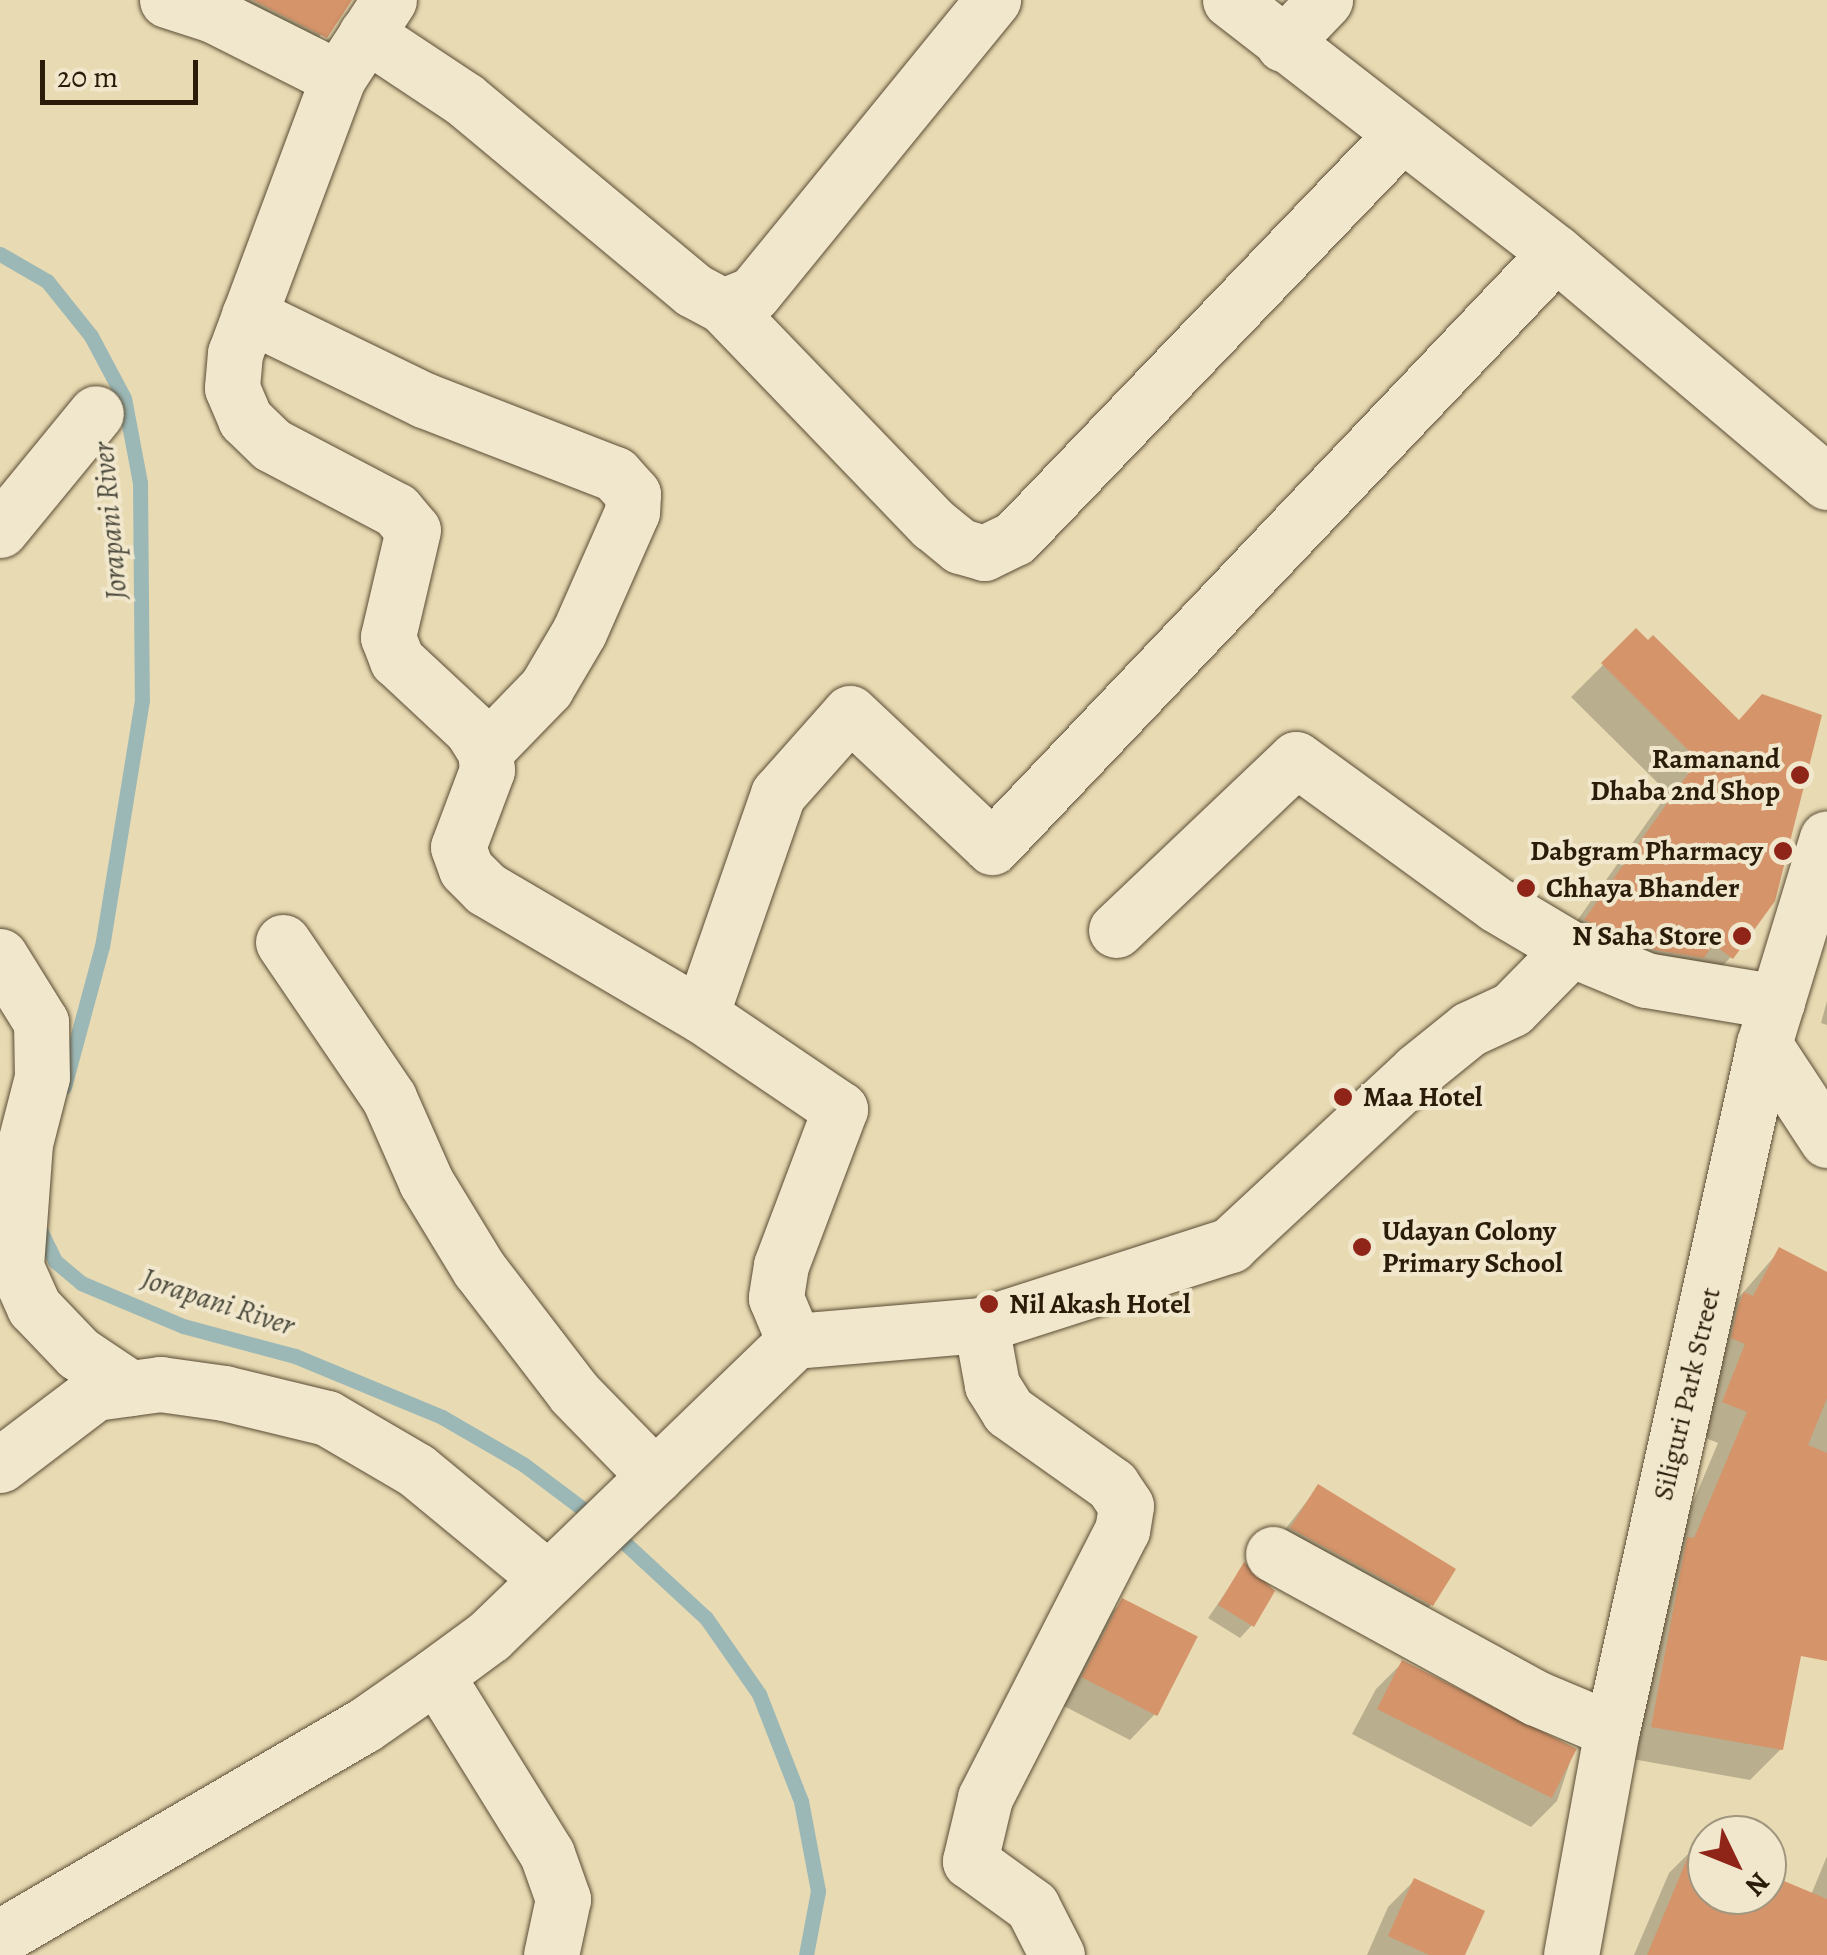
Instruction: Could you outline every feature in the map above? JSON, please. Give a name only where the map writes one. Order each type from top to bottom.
[{"type":"street","points":[[724,306],[753,294],[993,0]]},
{"type":"street","points":[[1230,0],[1556,253],[1827,482]]},
{"type":"street","points":[[1283,44],[1325,0]]},
{"type":"street","points":[[200,5],[365,37],[478,110],[693,290],[724,306],[933,524],[960,546],[984,553],[1015,538],[1402,134]]},
{"type":"street","points":[[365,37],[249,315],[232,388],[246,418],[272,444],[396,510],[413,530],[388,637],[397,660],[485,750],[486,770],[458,847],[466,869],[486,890],[701,1016],[840,1109],[781,1265],[776,1298],[794,1341]]},
{"type":"street","points":[[701,1016],[778,794],[850,713],[992,847],[1556,253]]},
{"type":"street","points":[[249,315],[424,400],[615,474],[634,494],[632,512],[554,674],[516,724],[485,750]]},
{"type":"street","points":[[0,530],[96,414]]},
{"type":"street","points":[[1116,930],[1296,759],[1497,905],[1571,949],[1646,980],[1771,1023],[1827,1140]]},
{"type":"street","name":"Siliguri Park Street","points":[[1571,1955],[1612,1730],[1771,1023],[1827,838]]},
{"type":"street","points":[[282,942],[372,1071],[426,1182],[479,1269],[649,1483]]},
{"type":"street","points":[[0,1937],[363,1726],[436,1676],[554,1574],[794,1341],[980,1325],[1230,1245],[1417,1071],[1469,1029],[1512,1009],[1571,949]]},
{"type":"street","points":[[0,956],[41,1022],[42,1078],[13,1152],[16,1267],[34,1307],[78,1353],[130,1388]]},
{"type":"street","points":[[980,1325],[992,1385],[1008,1412],[1112,1485],[1126,1506],[1122,1530],[985,1798],[970,1862],[1032,1906],[1057,1955]]},
{"type":"street","points":[[0,1465],[95,1393],[160,1384],[224,1393],[327,1418],[416,1470],[554,1574]]},
{"type":"street","points":[[1273,1554],[1536,1698],[1612,1730]]},
{"type":"street","points":[[436,1676],[547,1854],[564,1898],[551,1955]]},
{"type":"building","points":[[253,0],[352,0],[327,38]]},
{"type":"building","points":[[1636,628],[1648,640],[1653,635],[1739,720],[1762,694],[1822,715],[1775,901],[1733,959],[1713,944],[1704,958],[1655,950],[1584,920],[1698,760],[1601,663]]},
{"type":"building","points":[[1779,1247],[1827,1272],[1827,1398],[1808,1445],[1827,1453],[1827,1661],[1801,1656],[1783,1750],[1651,1727],[1687,1537],[1694,1538],[1747,1412],[1722,1402],[1745,1344],[1731,1338],[1738,1306],[1744,1292],[1753,1296]]},
{"type":"building","points":[[1318,1484],[1456,1569],[1433,1606],[1290,1528]]},
{"type":"building","points":[[1244,1562],[1275,1591],[1254,1627],[1218,1605]]},
{"type":"building","points":[[1122,1598],[1198,1637],[1157,1716],[1082,1677]]},
{"type":"building","points":[[1402,1660],[1577,1749],[1552,1798],[1377,1709]]},
{"type":"building","points":[[1687,1859],[1687,1915],[1787,1915],[1787,1882],[1827,1899],[1827,1955],[1647,1955]]},
{"type":"building","points":[[1414,1878],[1485,1911],[1465,1955],[1429,1955],[1388,1936]]},
{"type":"waterway","name":"Jorapani River","points":[[0,254],[47,281],[91,336],[124,398],[140,483],[142,700],[102,946],[64,1087]]},
{"type":"waterway","name":"Jorapani River","points":[[38,1226],[55,1261],[81,1283],[183,1326],[295,1356],[442,1417],[523,1464],[595,1518]]},
{"type":"waterway","name":"Jorapani River","points":[[613,1532],[706,1618],[759,1694],[801,1801],[818,1891],[806,1955]]},
{"type":"place","name":"Ramanand Dhaba 2nd Shop","points":[[1800,775]]},
{"type":"place","name":"Dabgram Pharmacy","points":[[1783,851]]},
{"type":"place","name":"Chhaya Bhander","points":[[1526,888]]},
{"type":"place","name":"N Saha Store","points":[[1742,936]]},
{"type":"place","name":"Maa Hotel","points":[[1343,1097]]},
{"type":"place","name":"Udayan Colony Primary School","points":[[1362,1247]]},
{"type":"place","name":"Nil Akash Hotel","points":[[989,1304]]}]
